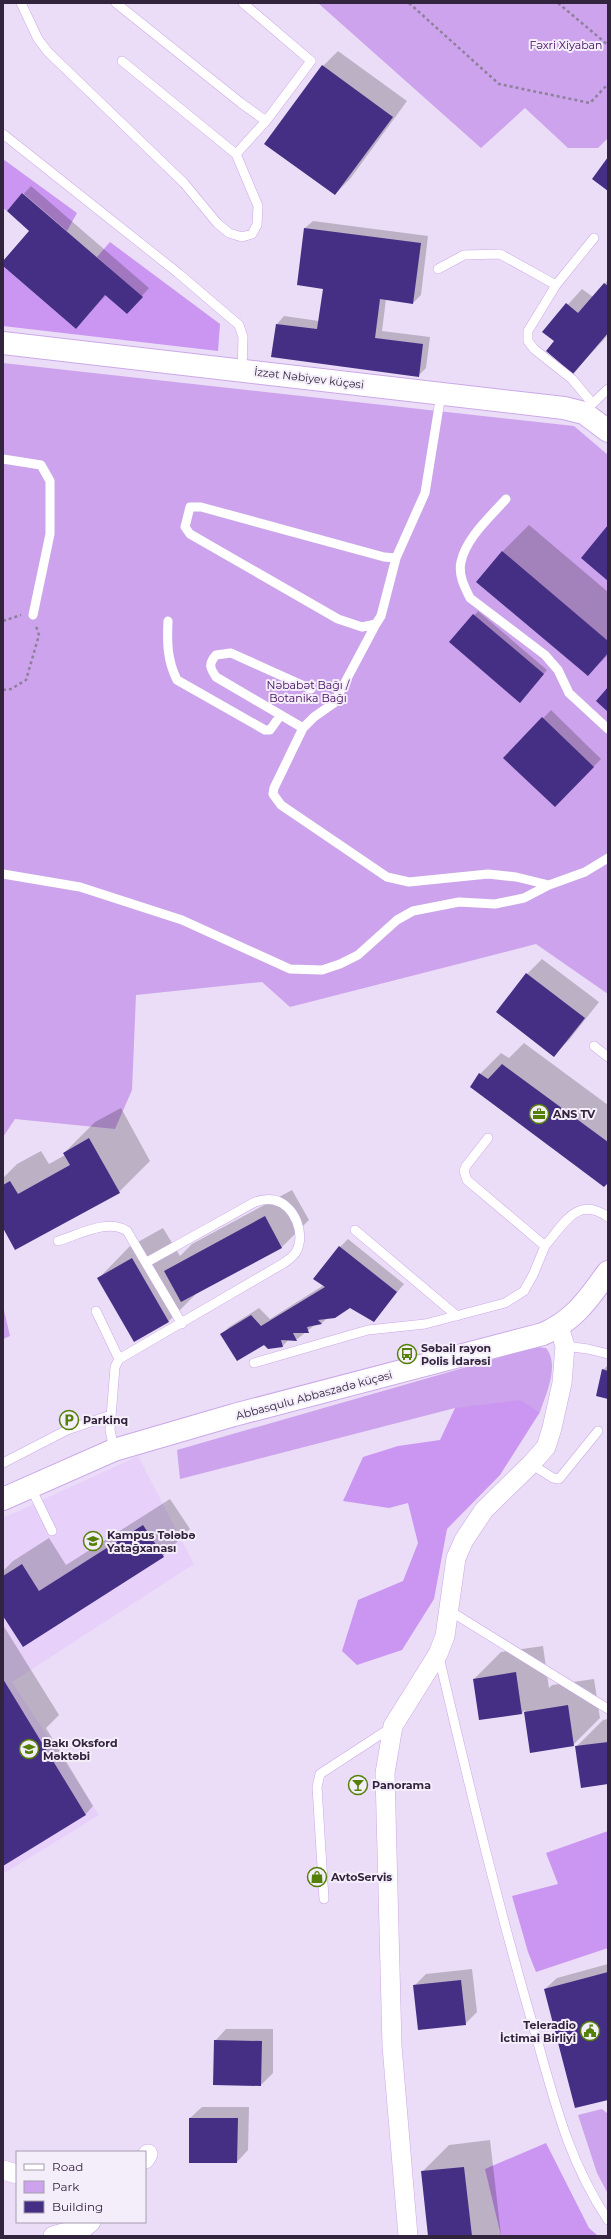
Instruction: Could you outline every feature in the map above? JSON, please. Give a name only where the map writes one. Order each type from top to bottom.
[{"type":"street","name":"İzzət Nəbiyev küçəsi","points":[[3,343],[564,408],[588,408],[608,430]]},
{"type":"street","name":"Abbasqulu Abbaszadə küçəsi","points":[[3,1499],[114,1450],[234,1415],[526,1339],[562,1336],[608,1272]]},
{"type":"street","points":[[408,2236],[392,2046],[385,1773],[393,1726],[438,1654],[450,1611],[456,1558],[474,1523],[532,1464],[546,1446],[552,1428],[562,1383],[562,1336]]},
{"type":"street","points":[[3,2170],[16,2174]]},
{"type":"street","points":[[53,2236],[85,2227],[90,2223]]},
{"type":"lane","points":[[21,3],[38,39],[48,52],[184,183],[217,223],[229,233],[242,237],[252,234],[257,225],[258,206],[236,154],[122,61]]},
{"type":"lane","points":[[116,3],[241,103],[266,121]]},
{"type":"lane","points":[[236,154],[266,121],[311,61],[243,3]]},
{"type":"lane","points":[[3,134],[178,273],[239,326],[243,337],[242,371]]},
{"type":"lane","points":[[594,238],[556,285],[528,331],[528,341],[534,349],[572,379],[588,408],[608,389]]},
{"type":"lane","points":[[438,269],[464,255],[500,254],[556,285]]},
{"type":"lane","points":[[440,394],[425,493],[396,558],[381,616],[334,703],[314,716],[302,728],[274,788],[273,794],[281,805],[348,852],[387,877],[409,882],[488,874],[516,877],[549,885]]},
{"type":"lane","points":[[3,459],[41,465],[50,481],[50,534],[33,615]]},
{"type":"lane","points":[[506,499],[472,538],[461,563],[463,584],[470,598],[545,655],[558,670],[569,693],[608,730]]},
{"type":"lane","points":[[376,624],[362,627],[338,619],[190,534],[185,527],[190,507],[201,507],[384,557],[396,558]]},
{"type":"lane","points":[[168,621],[166,643],[170,666],[177,680],[264,730],[270,730],[280,716]]},
{"type":"lane","points":[[302,728],[216,677],[210,668],[210,661],[216,655],[230,653],[311,689]]},
{"type":"lane","points":[[3,874],[80,887],[167,915],[182,920],[290,970],[304,971],[322,970],[358,955],[397,920],[413,911],[459,902],[495,904],[524,898],[549,885],[585,872],[608,858]]},
{"type":"lane","points":[[594,1046],[608,1057]]},
{"type":"lane","points":[[488,1138],[466,1166],[464,1171],[467,1180],[545,1246]]},
{"type":"lane","points":[[114,1450],[110,1430],[115,1367],[119,1359],[182,1324],[284,1263],[296,1253],[300,1230],[297,1221],[289,1208],[283,1204],[274,1200],[255,1202],[147,1262]]},
{"type":"lane","points":[[254,1363],[368,1330],[425,1324],[505,1303],[524,1291],[533,1275],[545,1246],[575,1211],[584,1208],[598,1211],[608,1217]]},
{"type":"lane","points":[[58,1241],[112,1225],[121,1227],[127,1231],[147,1262],[182,1324]]},
{"type":"lane","points":[[355,1230],[457,1316]]},
{"type":"lane","points":[[96,1311],[119,1359]]},
{"type":"lane","points":[[562,1336],[588,1349],[608,1354]]},
{"type":"lane","points":[[3,1463],[67,1430],[111,1415]]},
{"type":"lane","points":[[532,1464],[553,1478],[559,1479],[598,1431]]},
{"type":"lane","points":[[30,1486],[52,1532]]},
{"type":"lane","points":[[450,1611],[608,1709]]},
{"type":"lane","points":[[438,1654],[516,1967],[562,2127],[584,2179],[608,2220]]},
{"type":"lane","points":[[324,1899],[317,1787],[320,1774],[393,1726]]},
{"type":"path","points":[[408,3],[499,84],[590,103],[608,84]]},
{"type":"path","points":[[558,3],[608,45]]},
{"type":"path","points":[[3,621],[18,615],[33,615],[39,635],[26,680],[11,689],[3,690]]},
{"type":"shaded area","points":[[3,159],[77,213],[67,231],[23,193],[7,211],[3,208]]},
{"type":"shaded area","points":[[110,242],[220,324],[218,351],[3,326],[3,266],[76,329],[105,295],[127,314],[142,297],[97,257]]},
{"type":"shaded area","points":[[520,1400],[540,1412],[500,1475],[447,1529],[434,1599],[402,1650],[357,1665],[342,1651],[358,1600],[403,1581],[418,1543],[408,1503],[389,1508],[343,1501],[363,1457],[398,1446],[440,1440],[455,1408]]},
{"type":"shaded area","name":"Kampus Tələbə Yatağxanası","points":[[138,1456],[194,1564],[12,1682],[99,1815],[3,1874],[3,1518]]},
{"type":"shaded area","points":[[608,1831],[608,1948],[536,1972],[528,1952],[512,1896],[558,1884],[546,1853]]},
{"type":"shaded area","points":[[546,2143],[589,2228],[598,2236],[501,2236],[485,2169]]},
{"type":"green space","name":"Fəxri Xiyaban","points":[[318,3],[608,3],[608,138],[598,148],[568,148],[525,108],[481,148]]},
{"type":"green space","name":"Nəbabət Bağı / Botanika Bağı","points":[[3,363],[574,426],[608,455],[608,994],[536,944],[290,1007],[262,982],[136,995],[132,1090],[115,1129],[15,1119],[3,1137]]},
{"type":"green space","points":[[3,1306],[10,1336],[3,1339]]},
{"type":"green space","points":[[536,1347],[546,1348],[552,1363],[550,1380],[540,1412],[531,1407],[455,1408],[180,1479],[177,1450]]},
{"type":"green space","points":[[602,2109],[608,2114],[608,2194],[597,2173],[578,2115]]},
{"type":"building","points":[[322,65],[393,117],[335,195],[264,144]]},
{"type":"building","points":[[608,157],[608,191],[592,179]]},
{"type":"building","points":[[22,193],[143,297],[127,314],[105,295],[76,329],[3,266],[3,261],[29,231],[7,211]]},
{"type":"building","points":[[304,228],[421,243],[413,304],[380,299],[375,338],[423,344],[419,377],[271,357],[276,324],[317,329],[323,289],[297,285]]},
{"type":"building","points":[[604,283],[608,286],[608,333],[573,374],[546,351],[554,341],[542,332],[566,303],[578,313]]},
{"type":"building","points":[[608,525],[608,581],[581,558]]},
{"type":"building","points":[[502,551],[608,641],[608,653],[588,676],[476,582]]},
{"type":"building","points":[[473,614],[544,674],[520,703],[449,642]]},
{"type":"building","points":[[608,687],[608,712],[596,701]]},
{"type":"building","points":[[542,717],[594,767],[555,807],[503,758]]},
{"type":"building","points":[[526,973],[585,1018],[554,1057],[496,1012]]},
{"type":"building","name":"ANS TV","points":[[502,1064],[608,1142],[608,1183],[604,1187],[470,1087],[479,1073],[488,1079]]},
{"type":"building","points":[[89,1138],[120,1193],[15,1250],[3,1228],[3,1185],[10,1181],[18,1194],[70,1165],[63,1153]]},
{"type":"building","points":[[265,1216],[282,1248],[181,1302],[164,1271]]},
{"type":"building","points":[[339,1246],[397,1292],[374,1322],[350,1308],[335,1318],[318,1320],[322,1324],[307,1327],[309,1333],[293,1333],[297,1341],[281,1340],[283,1347],[268,1349],[264,1345],[237,1361],[220,1334],[251,1315],[261,1326],[325,1287],[313,1279]]},
{"type":"building","points":[[132,1258],[169,1322],[134,1342],[97,1278]]},
{"type":"building","points":[[602,1369],[608,1371],[608,1399],[596,1396]]},
{"type":"building","points":[[143,1525],[164,1557],[23,1647],[3,1616],[3,1576],[22,1564],[39,1591]]},
{"type":"building","points":[[516,1672],[522,1714],[479,1720],[473,1679]]},
{"type":"building","name":"Bakı Oksford Məktəbi","points":[[3,1679],[86,1815],[3,1866]]},
{"type":"building","points":[[568,1705],[574,1746],[530,1753],[524,1712]]},
{"type":"building","points":[[608,1742],[608,1784],[581,1788],[575,1746]]},
{"type":"building","points":[[608,1972],[608,2100],[575,2108],[544,1989]]},
{"type":"building","points":[[461,1980],[466,2025],[418,2030],[413,1985]]},
{"type":"building","points":[[214,2040],[262,2041],[261,2086],[213,2085]]},
{"type":"building","points":[[189,2118],[238,2118],[237,2163],[189,2163]]},
{"type":"building","points":[[464,2167],[472,2236],[428,2236],[421,2171]]},
{"type":"place","name":"ANS TV","points":[[539,1114]]},
{"type":"place","name":"Səbail rayon Polis İdarəsi","points":[[407,1354]]},
{"type":"place","name":"Parkinq","points":[[69,1420]]},
{"type":"place","name":"Kampus Tələbə Yatağxanası","points":[[93,1541]]},
{"type":"place","name":"Bakı Oksford Məktəbi","points":[[29,1749]]},
{"type":"place","name":"Panorama","points":[[358,1785]]},
{"type":"place","name":"AvtoServis","points":[[317,1877]]},
{"type":"place","name":"Teleradio İctimai Birliyi","points":[[590,2031]]}]
